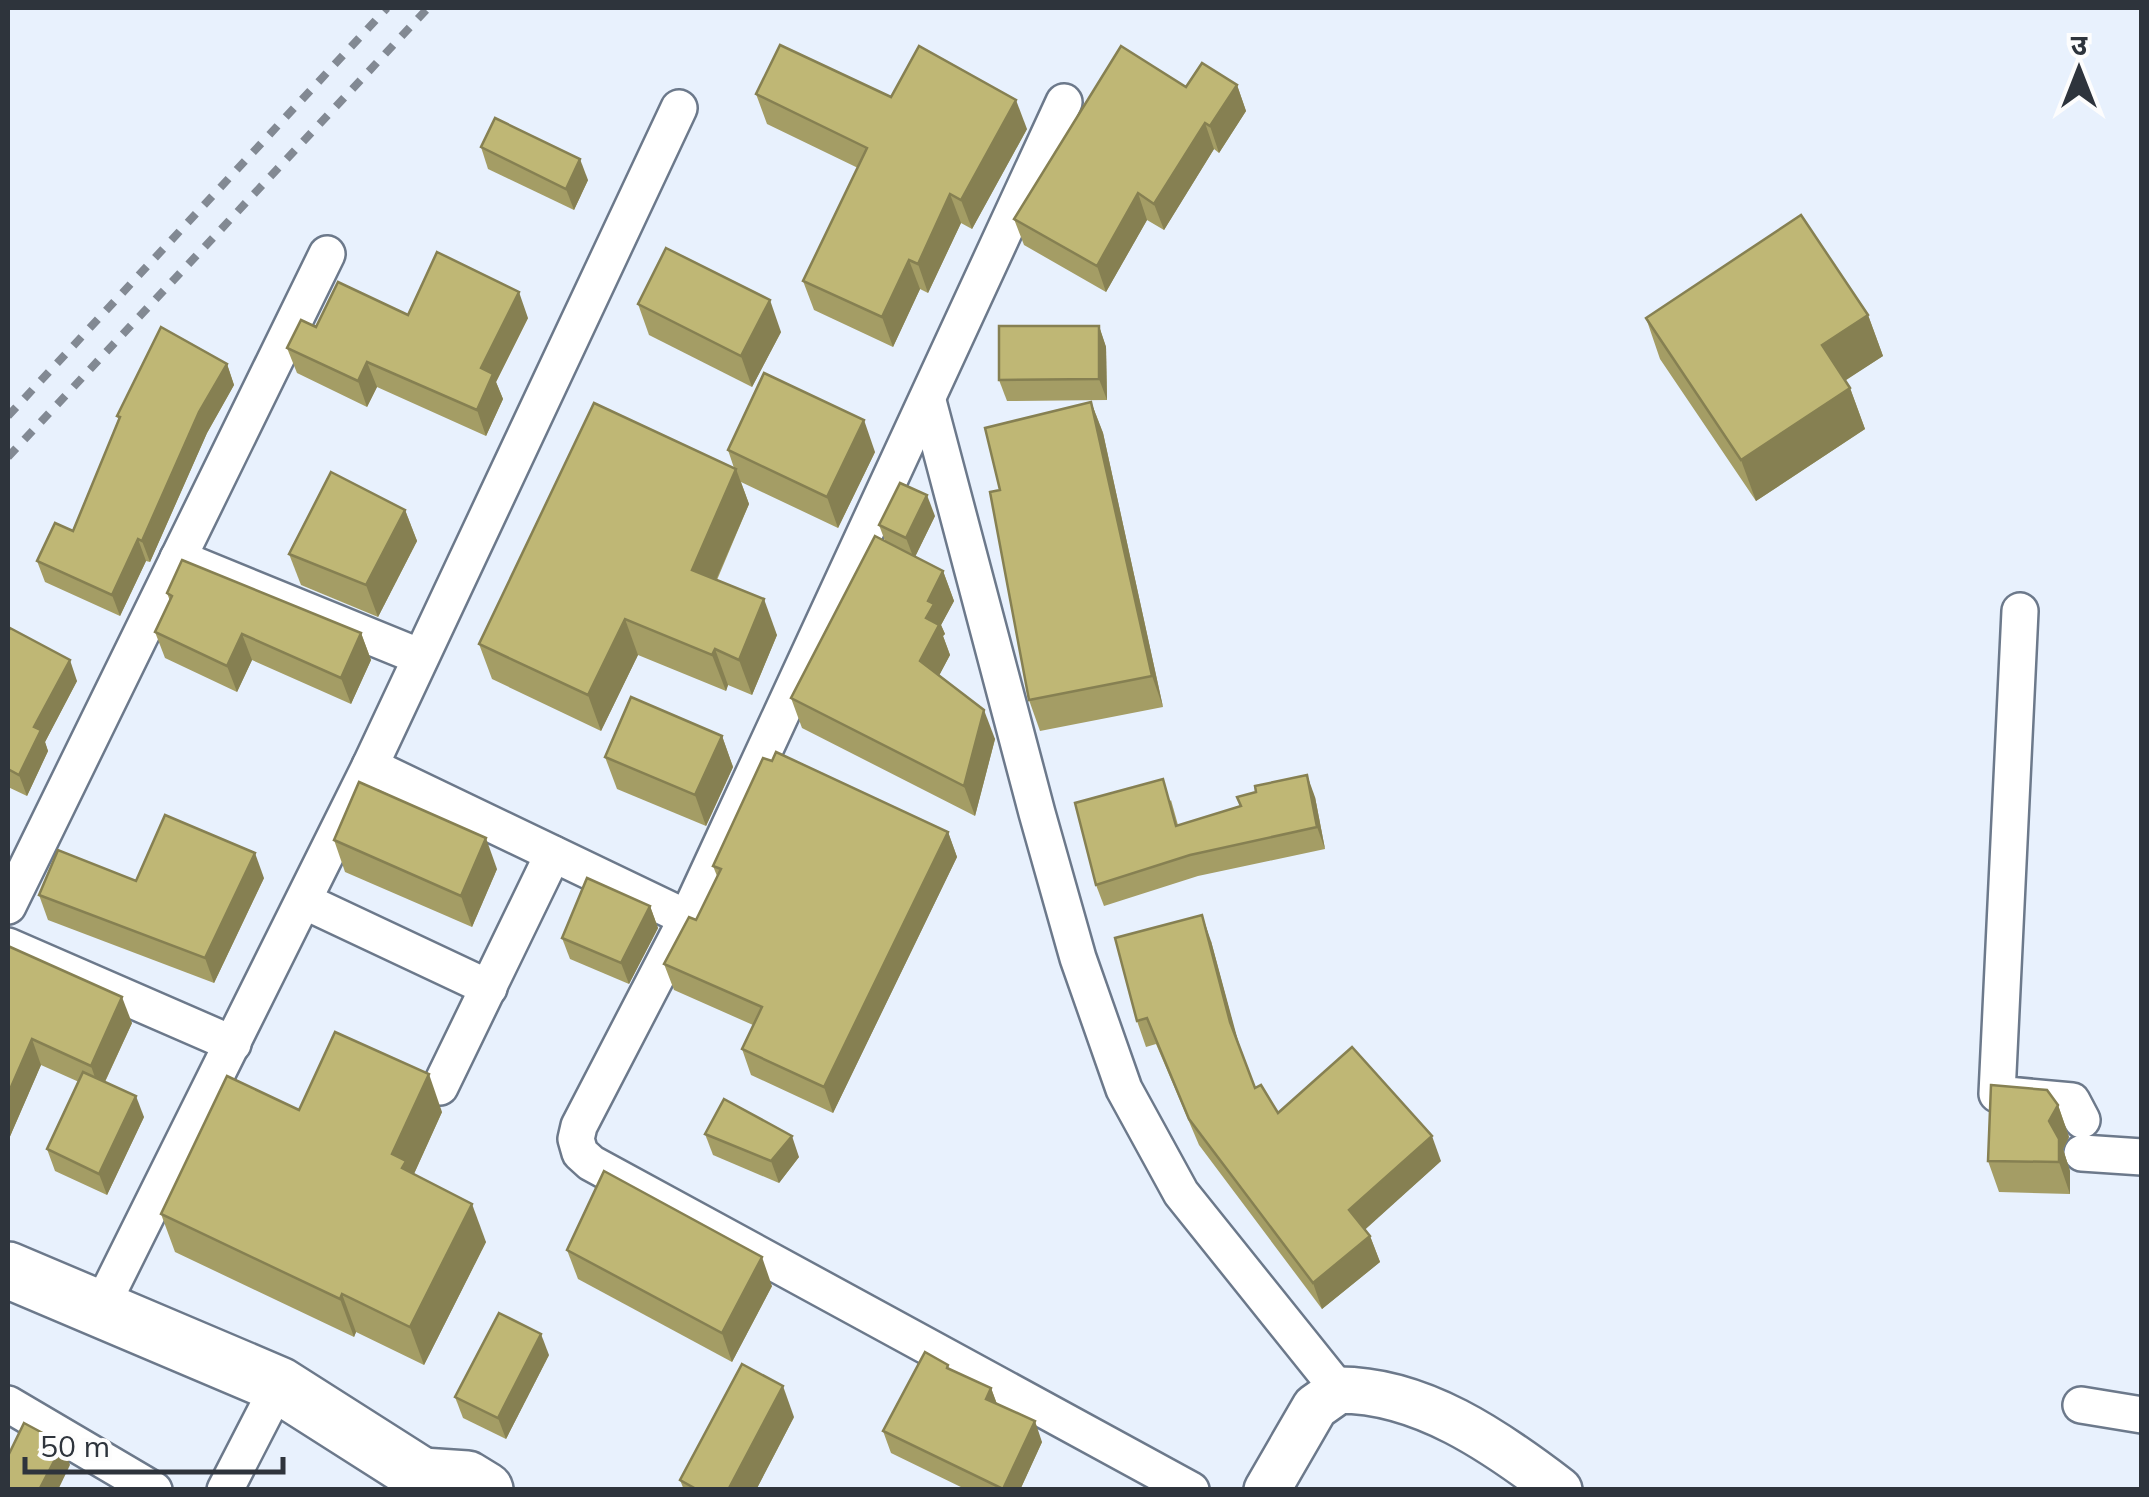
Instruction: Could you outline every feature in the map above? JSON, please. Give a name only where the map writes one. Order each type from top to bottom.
[{"type":"main road","points":[[8,1270],[279,1385],[427,1483],[467,1479],[485,1490]]},
{"type":"street","points":[[1064,102],[687,918],[576,1138],[580,1153],[1191,1490]]},
{"type":"street","points":[[100,1309],[370,766],[418,656],[679,108]]},
{"type":"street","points":[[8,906],[327,254]]},
{"type":"street","points":[[928,401],[1078,958],[1124,1089],[1181,1193],[1339,1390]]},
{"type":"street","points":[[178,558],[418,656]]},
{"type":"street","points":[[2020,611],[1997,1094],[2072,1101],[2082,1136],[2142,1157]]},
{"type":"street","points":[[370,766],[687,918]]},
{"type":"street","points":[[440,1087],[553,854]]},
{"type":"street","points":[[304,901],[490,988]]},
{"type":"street","points":[[8,946],[233,1044]]},
{"type":"street","points":[[225,1490],[279,1385]]},
{"type":"street","points":[[1267,1490],[1315,1408],[1339,1390],[1400,1396],[1478,1436],[1559,1490]]},
{"type":"street","points":[[8,1404],[154,1490]]},
{"type":"street","points":[[2081,1405],[2142,1415]]},
{"type":"building","points":[[780,45],[891,97],[919,46],[1016,100],[961,200],[950,194],[918,264],[909,260],[882,317],[803,281],[867,148],[756,94]]},
{"type":"building","points":[[1121,46],[1186,87],[1202,63],[1237,85],[1210,126],[1205,123],[1154,204],[1138,193],[1097,266],[1014,219]]},
{"type":"building","points":[[495,118],[580,159],[566,189],[481,147]]},
{"type":"building","points":[[1801,215],[1868,315],[1822,345],[1850,388],[1741,460],[1646,318]]},
{"type":"building","points":[[666,248],[770,300],[741,356],[638,304]]},
{"type":"building","points":[[437,252],[519,292],[481,368],[493,374],[477,410],[367,362],[358,381],[287,348],[301,320],[316,327],[338,282],[408,315]]},
{"type":"building","points":[[999,326],[1099,326],[1099,379],[999,380]]},
{"type":"building","points":[[161,327],[227,364],[199,412],[142,541],[138,539],[112,595],[37,561],[55,523],[73,531],[120,417],[117,416]]},
{"type":"building","points":[[764,373],[864,420],[827,497],[728,450]]},
{"type":"building","points":[[1091,402],[1152,676],[1029,700],[990,492],[1000,490],[985,428]]},
{"type":"building","points":[[594,403],[736,469],[692,570],[764,599],[739,660],[715,649],[712,655],[625,619],[588,695],[479,644]]},
{"type":"building","points":[[331,472],[405,510],[366,585],[289,554]]},
{"type":"building","points":[[900,483],[927,495],[906,538],[879,525]]},
{"type":"building","points":[[875,536],[943,571],[928,601],[934,604],[926,618],[939,625],[920,661],[984,710],[964,786],[791,698]]},
{"type":"building","points":[[182,560],[361,633],[341,678],[242,634],[227,666],[155,632],[172,596],[167,593]]},
{"type":"building","points":[[10,628],[70,660],[34,727],[41,730],[19,775],[8,769]]},
{"type":"building","points":[[631,697],[722,736],[695,795],[605,757]]},
{"type":"building","points":[[776,752],[948,832],[824,1087],[742,1049],[762,1007],[664,964],[689,917],[696,920],[721,869],[713,866],[763,758],[772,761]]},
{"type":"building","points":[[1307,775],[1317,827],[1190,855],[1096,885],[1075,803],[1163,779],[1176,826],[1241,806],[1237,797],[1256,792],[1255,786]]},
{"type":"building","points":[[359,782],[486,838],[461,896],[334,840]]},
{"type":"building","points":[[165,815],[255,853],[205,958],[39,895],[58,850],[136,881]]},
{"type":"building","points":[[587,878],[650,906],[621,963],[562,938]]},
{"type":"building","points":[[1202,915],[1230,1022],[1255,1088],[1261,1085],[1278,1113],[1352,1047],[1432,1136],[1349,1210],[1370,1236],[1313,1283],[1189,1119],[1147,1018],[1137,1021],[1115,938]]},
{"type":"building","points":[[8,946],[122,997],[91,1066],[32,1039],[8,1094]]},
{"type":"building","points":[[335,1032],[429,1074],[392,1154],[406,1161],[402,1168],[472,1204],[410,1327],[342,1294],[340,1299],[161,1214],[227,1076],[299,1110]]},
{"type":"building","points":[[83,1072],[136,1096],[99,1174],[47,1149]]},
{"type":"building","points":[[1991,1085],[2047,1090],[2058,1105],[2049,1121],[2059,1139],[2059,1162],[1988,1161]]},
{"type":"building","points":[[724,1099],[792,1136],[771,1161],[705,1134]]},
{"type":"building","points":[[604,1171],[762,1257],[722,1333],[567,1250]]},
{"type":"building","points":[[499,1313],[541,1334],[498,1418],[455,1397]]},
{"type":"building","points":[[925,1352],[948,1365],[947,1368],[991,1388],[986,1399],[1035,1421],[1003,1489],[883,1431]]},
{"type":"building","points":[[742,1364],[783,1386],[728,1490],[698,1490],[680,1480]]},
{"type":"building","points":[[24,1423],[63,1444],[39,1490],[8,1490],[8,1456]]},
{"type":"railway","points":[[8,416],[387,8]]},
{"type":"railway","points":[[8,457],[428,8]]}]
